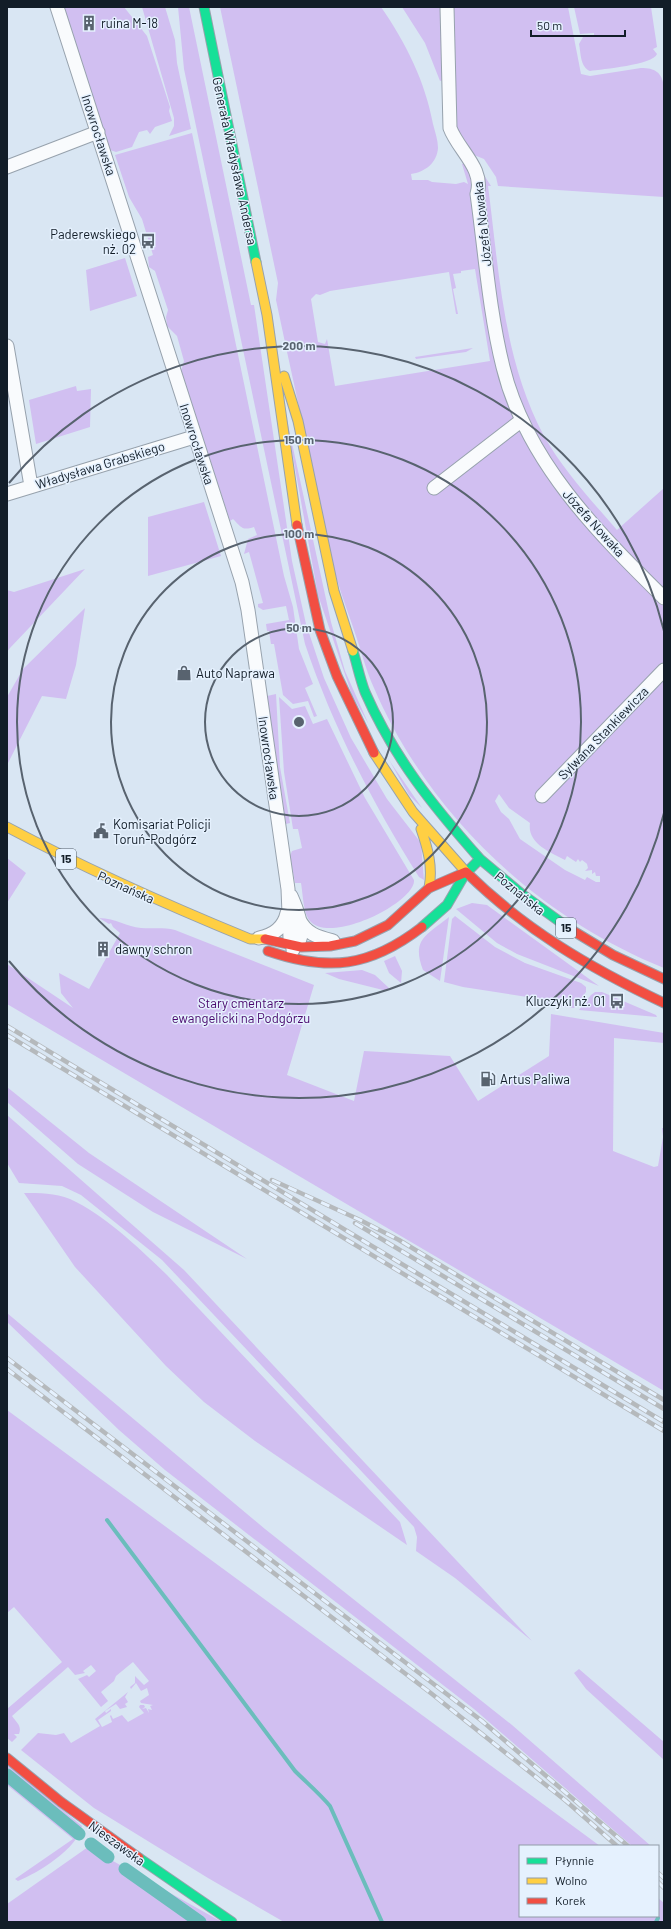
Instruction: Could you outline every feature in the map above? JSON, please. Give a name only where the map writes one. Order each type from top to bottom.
[{"type":"main road","name":"Generała Władysława Andersa","points":[[204,7],[267,315],[298,533],[320,630],[337,676],[372,751],[409,806],[439,844],[466,872]]},
{"type":"main road","name":"Generała Władysława Andersa","points":[[267,315],[298,421],[334,591],[365,691],[392,744],[412,777],[440,814],[480,859]]},
{"type":"main road","name":"Generała Władysława Andersa","points":[[409,806],[420,826],[432,864],[429,888]]},
{"type":"main road","name":"Poznańska","points":[[7,827],[99,875],[169,906],[254,938],[293,946],[344,944],[370,935],[388,925],[429,888],[466,872]]},
{"type":"main road","name":"Poznańska","points":[[446,906],[466,872],[480,859],[508,884],[564,927],[607,952],[664,979]]},
{"type":"main road","name":"Poznańska","points":[[466,872],[503,906],[546,939],[578,960],[664,1002]]},
{"type":"main road","name":"Poznańska","points":[[479,898],[486,899],[503,906]]},
{"type":"main road","name":"Poznańska","points":[[254,938],[257,946],[291,960],[311,964],[333,965],[354,963],[375,956],[408,938],[446,906],[461,900]]},
{"type":"main road","name":"Nieszawska","points":[[7,1758],[74,1812],[126,1850],[232,1922]]},
{"type":"street","name":"Inowrocławska","points":[[57,7],[194,437],[236,561],[244,591],[289,892]]},
{"type":"street","name":"Józefa Nowaka","points":[[447,7],[450,128],[457,145],[471,162],[478,178],[477,194],[499,349],[508,387],[522,420],[538,451],[562,486],[593,524],[664,598]]},
{"type":"street","points":[[7,167],[98,132]]},
{"type":"street","points":[[7,346],[31,486]]},
{"type":"street","points":[[434,488],[522,420]]},
{"type":"street","name":"Władysława Grabskiego","points":[[7,494],[194,437]]},
{"type":"street","name":"Sylwana Stankiewicza","points":[[542,796],[664,670]]},
{"type":"street","points":[[289,892],[288,909],[290,938],[293,946],[291,960]]},
{"type":"street","points":[[289,892],[298,918],[305,929],[312,934],[344,944]]},
{"type":"street","points":[[254,938],[271,934],[280,928],[286,918],[288,909]]},
{"type":"street","points":[[293,946],[300,939],[298,918]]},
{"type":"green space","points":[[64,7],[124,7],[147,36],[170,107],[169,111],[172,121],[155,127],[150,134],[147,130],[139,132],[132,147],[116,152],[110,150]]},
{"type":"green space","points":[[142,7],[165,7],[175,40],[177,63],[191,129],[169,136],[174,126],[174,118]]},
{"type":"green space","points":[[178,7],[189,7],[251,305],[254,305],[292,561],[306,624],[324,678],[351,738],[387,799],[421,843],[424,880],[419,877],[385,821],[355,764],[328,705],[305,644],[184,69]]},
{"type":"green space","points":[[220,7],[381,7],[399,34],[420,78],[438,142],[437,153],[433,162],[425,169],[411,174],[412,180],[428,180],[432,182],[456,184],[464,182],[468,184],[462,164],[465,163],[480,169],[491,186],[488,186],[500,282],[511,346],[530,407],[544,436],[569,473],[617,530],[664,488],[664,968],[617,946],[572,920],[530,890],[492,856],[456,819],[425,778],[397,734],[369,677],[336,576],[276,300],[278,283]],"holes":[[[475,269],[490,361],[335,386],[327,339],[325,344],[318,342],[311,299],[316,294],[320,295],[330,291],[449,272],[456,314],[458,314],[453,289],[456,288],[453,274]],[[499,794],[509,808],[530,823],[532,836],[540,846],[565,860],[567,856],[576,862],[578,859],[580,862],[582,860],[587,864],[588,868],[585,871],[592,870],[592,874],[595,872],[596,876],[600,876],[600,882],[596,882],[587,877],[585,880],[565,870],[520,839],[509,819],[501,812],[495,801]]]},
{"type":"green space","points":[[402,7],[441,7],[443,80],[440,81],[425,43]]},
{"type":"green space","points":[[454,7],[568,7],[581,74],[590,76],[641,68],[654,70],[660,74],[664,87],[664,197],[498,186],[496,177],[484,159],[469,153],[457,134]]},
{"type":"green space","points":[[574,7],[651,7],[657,47],[653,49],[657,54],[647,61],[637,64],[590,71],[584,66],[579,44],[583,37],[594,35],[594,33],[580,34]]},
{"type":"green space","points":[[192,133],[284,576],[293,607],[299,649],[313,684],[305,688],[317,716],[314,717],[308,701],[293,704],[283,695],[274,644],[271,644],[269,631],[267,631],[266,624],[289,620],[286,606],[263,610],[258,607],[258,604],[263,603],[249,552],[244,554],[248,539],[257,535],[254,527],[247,529],[240,526],[233,519],[230,521],[181,371],[184,361],[177,336],[167,326],[166,317],[168,310],[155,271],[149,267],[148,257],[153,255],[142,219],[129,197],[115,155]]},
{"type":"green space","points":[[125,258],[137,296],[90,311],[86,270]]},
{"type":"green space","points":[[473,348],[466,352],[416,359],[415,357]]},
{"type":"green space","points":[[76,386],[77,391],[91,389],[90,427],[36,444],[29,400]]},
{"type":"green space","points":[[283,402],[331,622],[345,671],[369,724],[352,695],[318,595]]},
{"type":"green space","points":[[204,502],[221,556],[148,576],[148,517]]},
{"type":"green space","points":[[85,569],[7,652],[7,590],[14,592]]},
{"type":"green space","points":[[85,608],[76,665],[66,699],[42,696],[7,765],[7,697],[23,669]]},
{"type":"green space","points":[[276,694],[280,767],[290,823],[286,824],[267,696]]},
{"type":"green space","points":[[279,697],[292,709],[305,706],[313,724],[327,719],[365,798],[414,880],[411,889],[402,899],[388,909],[371,918],[335,928],[321,927],[310,921],[308,918],[301,883],[295,883],[290,856],[292,851],[302,848],[298,829],[293,829],[284,772]]},
{"type":"green space","points":[[375,736],[391,763],[422,808],[409,795]]},
{"type":"green space","points":[[7,858],[26,873],[7,903]]},
{"type":"green space","points":[[472,903],[487,905],[599,986],[517,954],[497,943],[456,909]]},
{"type":"green space","points":[[455,916],[495,947],[525,963],[581,983],[586,987],[586,992],[574,1008],[547,1005],[547,1000],[463,987],[444,982],[452,919]]},
{"type":"green space","points":[[449,917],[440,981],[423,970],[419,951],[420,944],[423,939]]},
{"type":"green space","name":"Stary cmentarz ewangelicki na Podgórzu","points":[[99,918],[111,919],[136,927],[175,930],[314,985],[287,1075],[354,1101],[364,1051],[450,1056],[478,1101],[549,1056],[551,1014],[664,1033],[664,1043],[614,1038],[613,1151],[654,1167],[658,1166],[663,1137],[662,1128],[664,1128],[664,1391],[7,1004],[7,964],[73,1008],[61,993],[59,973],[89,989],[120,933],[111,923],[109,924]]},
{"type":"green space","points":[[395,956],[402,971],[401,983],[389,973],[384,961]]},
{"type":"green space","points":[[362,970],[375,975],[389,988],[387,991],[339,979],[325,973]]},
{"type":"green space","points":[[595,992],[602,992],[656,1015],[657,1017],[579,1010]]},
{"type":"green space","points":[[7,1087],[89,1153],[247,1259],[153,1212],[78,1164],[7,1102]]},
{"type":"green space","points":[[7,1115],[184,1270],[532,1641],[455,1578],[416,1551],[417,1537],[414,1527],[162,1260],[81,1195],[62,1186],[19,1183],[7,1163]]},
{"type":"green space","points":[[24,1193],[53,1194],[70,1199],[109,1223],[145,1254],[167,1275],[400,1522],[407,1545],[255,1441],[204,1402],[166,1366],[75,1267]]},
{"type":"green space","points":[[7,1313],[265,1529],[512,1725],[650,1845],[631,1845],[474,1709],[165,1470],[119,1430],[7,1322]]},
{"type":"green space","points":[[7,1410],[599,1845],[519,1845],[519,1917],[659,1917],[659,1899],[664,1903],[664,1922],[284,1922],[208,1878],[94,1808],[21,1750],[38,1733],[56,1735],[64,1733],[71,1743],[100,1726],[95,1719],[128,1692],[125,1697],[128,1702],[125,1704],[127,1707],[120,1709],[116,1704],[105,1711],[106,1713],[111,1709],[111,1711],[98,1720],[102,1727],[112,1722],[111,1715],[113,1719],[122,1715],[128,1722],[144,1713],[139,1707],[140,1705],[144,1705],[145,1707],[142,1709],[146,1708],[149,1713],[148,1709],[152,1710],[150,1706],[153,1705],[141,1703],[140,1701],[149,1695],[147,1688],[141,1691],[136,1683],[131,1689],[130,1687],[135,1683],[135,1676],[144,1685],[149,1681],[133,1662],[116,1676],[114,1681],[101,1692],[108,1701],[101,1707],[78,1679],[87,1675],[89,1677],[96,1671],[91,1665],[83,1671],[85,1673],[75,1675],[68,1667],[12,1716],[20,1731],[19,1734],[14,1734],[17,1737],[12,1742],[7,1738],[7,1709],[62,1662],[14,1607],[7,1613]]},
{"type":"green space","points":[[579,1669],[664,1742],[664,1760],[586,1689],[574,1673]]},
{"type":"green space","points":[[7,1764],[82,1826],[73,1843],[56,1859],[36,1872],[18,1881],[15,1879],[73,1839],[7,1785]]},
{"type":"green space","points":[[88,1847],[222,1922],[7,1922],[7,1904]]},
{"type":"waterway","points":[[107,1520],[295,1771],[330,1806],[382,1922]]},
{"type":"waterway","points":[[7,1775],[79,1834]]},
{"type":"waterway","points":[[91,1844],[108,1857]]},
{"type":"waterway","points":[[125,1869],[200,1922]]},
{"type":"waterway","points":[[656,1922],[658,1918]]},
{"type":"railway","points":[[7,1026],[664,1422]]},
{"type":"railway","points":[[7,1035],[664,1431]]},
{"type":"railway","points":[[272,1180],[360,1220],[399,1240],[664,1400]]},
{"type":"railway","points":[[355,1223],[664,1409]]},
{"type":"railway","points":[[7,1358],[482,1721],[627,1845]]},
{"type":"railway","points":[[7,1369],[432,1694],[566,1801],[616,1845]]},
{"type":"railway","points":[[659,1874],[664,1878]]},
{"type":"railway","points":[[659,1883],[664,1888]]},
{"type":"traffic: fast","points":[[204,7],[256,262]]},
{"type":"traffic: fast","points":[[353,651],[365,692],[376,716],[402,760],[446,820],[480,859]]},
{"type":"traffic: fast","points":[[422,927],[447,905],[465,874],[480,859],[523,895],[570,929]]},
{"type":"traffic: fast","points":[[139,1858],[232,1922]]},
{"type":"traffic: slow","points":[[256,262],[267,315],[297,525]]},
{"type":"traffic: slow","points":[[284,376],[298,421],[334,591],[353,651]]},
{"type":"traffic: slow","points":[[374,753],[413,812],[466,872]]},
{"type":"traffic: slow","points":[[7,827],[97,872],[188,913],[250,939],[265,939]]},
{"type":"traffic: slow","points":[[421,829],[426,844],[430,865],[429,888]]},
{"type":"traffic: jam","points":[[297,525],[320,630],[337,676],[374,753]]},
{"type":"traffic: jam","points":[[265,939],[301,947],[330,946],[355,941],[388,925],[429,888],[466,872]]},
{"type":"traffic: jam","points":[[466,872],[511,912],[559,946],[610,976],[664,1003]]},
{"type":"traffic: jam","points":[[268,951],[310,962],[348,962],[367,958],[385,951],[422,927]]},
{"type":"traffic: jam","points":[[570,929],[613,955],[664,979]]},
{"type":"traffic: jam","points":[[7,1758],[61,1802],[139,1858]]},
{"type":"place","name":"ruina M-18","points":[[89,23]]},
{"type":"place","name":"Paderewskiego nż. 02","points":[[148,241]]},
{"type":"place","name":"Auto Naprawa","points":[[184,673]]},
{"type":"place","name":"Komisariat Policji Toruń-Podgórz","points":[[101,831]]},
{"type":"place","name":"dawny schron","points":[[103,949]]},
{"type":"place","name":"Kluczyki nż. 01","points":[[617,1001]]},
{"type":"place","name":"Artus Paliwa","points":[[488,1079]]}]
